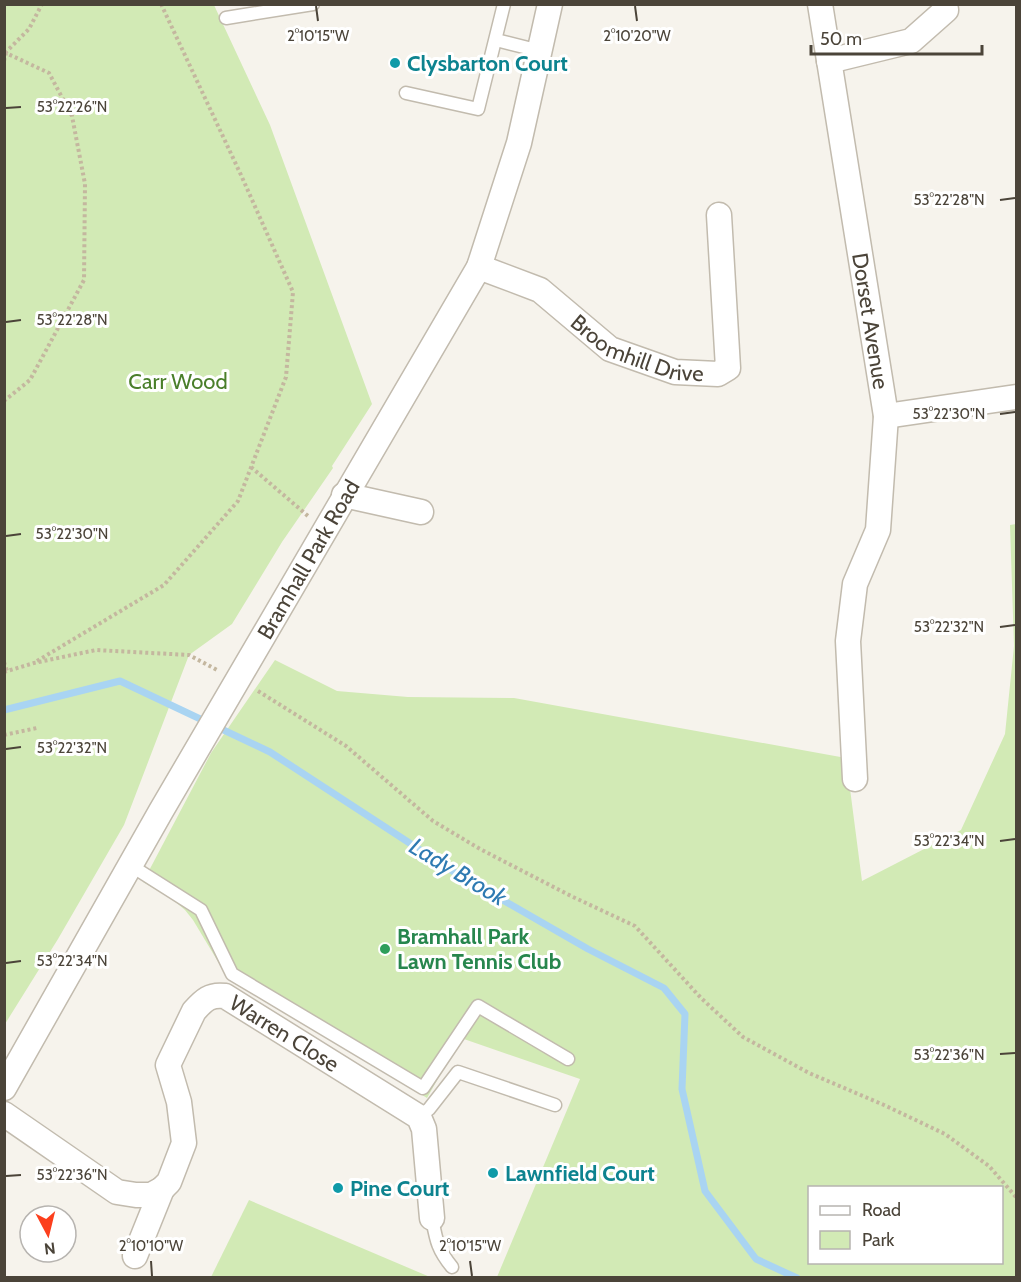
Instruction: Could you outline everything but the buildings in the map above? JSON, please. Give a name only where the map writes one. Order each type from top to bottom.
[{"type":"street","name":"Bramhall Park Road","points":[[4,1088],[130,865],[479,267],[519,143],[550,4]]},
{"type":"street","name":"Dorset Avenue","points":[[820,4],[886,416],[878,530],[855,584],[848,641],[855,779]]},
{"type":"street","points":[[829,61],[911,41],[946,10],[945,4]]},
{"type":"street","name":"Broomhill Drive","points":[[479,267],[540,290],[610,349],[675,372],[718,374],[728,368],[719,215]]},
{"type":"street","points":[[886,416],[1017,397]]},
{"type":"street","points":[[345,495],[421,512]]},
{"type":"street","name":"Warren Close","points":[[162,1189],[169,1182],[184,1143],[179,1102],[168,1065],[194,1011],[201,1003],[216,995],[225,996],[419,1117]]},
{"type":"street","points":[[4,1114],[117,1192],[143,1196],[151,1195],[162,1189]]},
{"type":"street","points":[[419,1117],[424,1129],[432,1218]]},
{"type":"street","points":[[135,1256],[162,1189]]},
{"type":"lane","points":[[226,18],[313,4]]},
{"type":"lane","points":[[406,93],[478,109],[504,4]]},
{"type":"lane","points":[[496,40],[540,51]]},
{"type":"lane","points":[[130,865],[201,910],[232,974],[423,1088],[478,1006],[568,1059]]},
{"type":"lane","points":[[419,1117],[434,1103],[458,1072],[555,1105]]},
{"type":"lane","points":[[432,1218],[438,1246],[452,1267]]},
{"type":"path","points":[[4,61],[5,53],[30,29],[42,4]]},
{"type":"path","points":[[34,663],[164,585],[238,501],[286,377],[293,292],[161,4]]},
{"type":"path","points":[[4,401],[30,380],[84,280],[85,184],[72,116],[49,72],[5,53]]},
{"type":"path","points":[[251,467],[324,530]]},
{"type":"path","points":[[4,662],[6,671],[96,650],[189,656],[232,689]]},
{"type":"path","points":[[261,693],[346,746],[434,821],[480,849],[635,926],[701,998],[743,1037],[809,1072],[945,1134],[989,1166],[1017,1197]]},
{"type":"path","points":[[4,735],[37,728]]},
{"type":"green space","name":"Carr Wood","points":[[5,5],[214,5],[270,125],[372,404],[332,466],[333,468],[282,542],[232,624],[189,655],[124,825],[58,939],[5,1024]]},
{"type":"green space","points":[[1016,524],[1016,1277],[497,1277],[580,1079],[461,1038],[427,1098],[226,975],[185,910],[172,899],[143,882],[211,753],[275,660],[337,691],[408,697],[514,698],[846,758],[862,881],[961,830],[1005,734],[1014,646],[1010,525]]},
{"type":"green space","points":[[249,1200],[430,1277],[211,1277]]},
{"type":"waterway","name":"Lady Brook","points":[[4,710],[120,681],[270,752],[454,872],[588,949],[664,988],[685,1014],[682,1089],[705,1191],[756,1259],[797,1278]]},
{"type":"place","name":"Clysbarton Court","points":[[395,63]]},
{"type":"place","name":"Bramhall Park Lawn Tennis Club","points":[[385,949]]},
{"type":"place","name":"Lawnfield Court","points":[[493,1173]]},
{"type":"place","name":"Pine Court","points":[[338,1188]]}]
